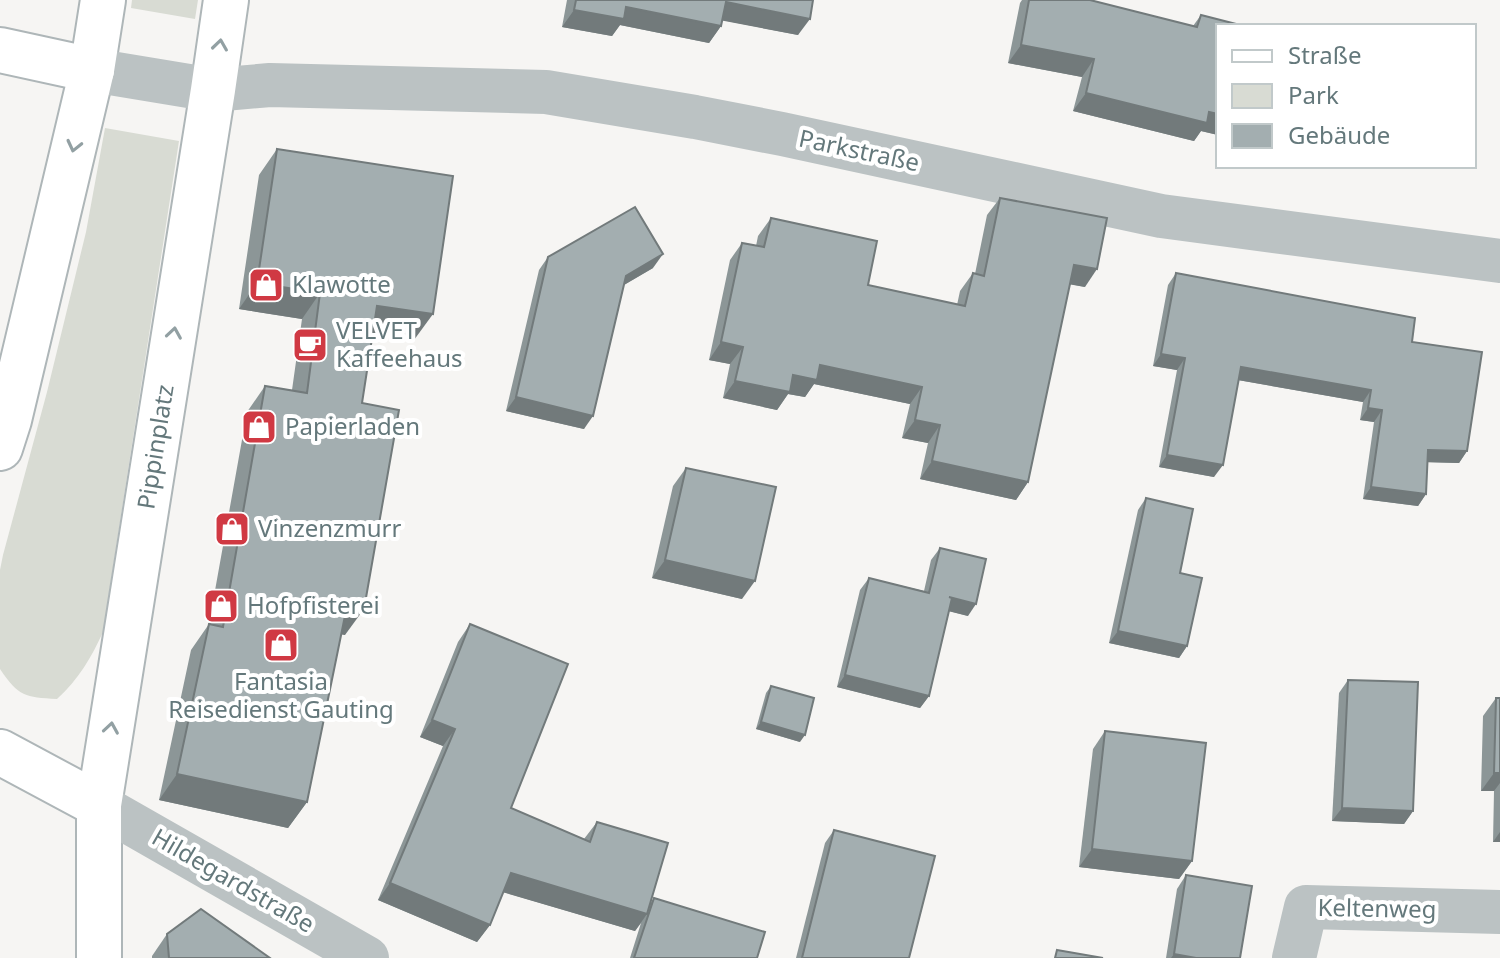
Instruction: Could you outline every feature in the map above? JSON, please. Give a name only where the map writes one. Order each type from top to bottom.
[{"type":"street","points":[[3,430],[92,70],[103,0]]},
{"type":"street","name":"Pippinplatz","points":[[99,958],[99,805],[226,0]]},
{"type":"street","points":[[0,50],[92,70],[213,90]]},
{"type":"street","name":"Parkstraße","points":[[213,90],[270,85],[546,92],[767,131],[1161,216],[1500,261]]},
{"type":"street","points":[[0,752],[99,805]]},
{"type":"street","name":"Hildegardstraße","points":[[99,805],[367,958]]},
{"type":"street","name":"Keltenweg","points":[[1294,958],[1306,907],[1500,912]]},
{"type":"green space","points":[[132,0],[198,0],[195,19],[131,8]]},
{"type":"green space","points":[[105,128],[179,141],[103,632],[84,668],[57,699],[37,697],[18,690],[0,669],[0,570],[86,232]]},
{"type":"building","points":[[576,0],[813,0],[810,19],[726,2],[721,26],[626,7],[624,19],[574,10]]},
{"type":"building","points":[[1029,0],[1090,0],[1197,27],[1201,15],[1236,24],[1216,24],[1216,114],[1209,112],[1207,123],[1086,93],[1094,59],[1021,45]]},
{"type":"building","points":[[277,149],[453,176],[433,314],[377,306],[362,403],[399,410],[364,609],[347,606],[307,802],[177,774],[209,624],[223,627],[265,386],[307,393],[320,293],[257,283]]},
{"type":"building","points":[[1000,198],[1107,218],[1097,269],[1074,265],[1028,482],[932,461],[940,425],[915,420],[922,387],[820,365],[817,380],[793,375],[790,392],[735,381],[743,347],[721,342],[742,243],[764,247],[771,218],[877,241],[868,285],[965,306],[973,273],[984,276]]},
{"type":"building","points":[[635,207],[663,254],[626,276],[593,416],[516,397],[548,257]]},
{"type":"building","points":[[1176,273],[1415,318],[1412,342],[1482,352],[1467,451],[1428,450],[1426,494],[1371,487],[1382,410],[1368,408],[1371,390],[1241,367],[1223,465],[1167,455],[1185,358],[1161,354]]},
{"type":"building","points":[[686,468],[776,487],[755,581],[665,560]]},
{"type":"building","points":[[1146,498],[1193,509],[1180,573],[1202,578],[1187,646],[1118,631]]},
{"type":"building","points":[[940,548],[986,559],[976,604],[949,597],[952,598],[929,696],[845,675],[869,578],[929,593]]},
{"type":"building","points":[[470,624],[568,664],[511,808],[590,842],[597,822],[668,843],[647,914],[511,873],[490,925],[390,883],[455,729],[432,720]]},
{"type":"building","points":[[1348,680],[1418,682],[1413,811],[1342,808]]},
{"type":"building","points":[[771,686],[814,698],[805,735],[761,722]]},
{"type":"building","points":[[1496,698],[1500,698],[1500,773],[1494,773]]},
{"type":"building","points":[[1105,731],[1206,743],[1192,861],[1092,849]]},
{"type":"building","points":[[834,830],[935,856],[909,958],[802,958]]},
{"type":"building","points":[[1186,875],[1252,886],[1240,958],[1196,958],[1174,954]]},
{"type":"building","points":[[654,898],[765,932],[757,958],[634,958]]},
{"type":"building","points":[[201,909],[270,958],[169,958],[167,934]]},
{"type":"building","points":[[1057,950],[1103,958],[1055,958]]},
{"type":"place","name":"Klawotte","points":[[266,285]]},
{"type":"place","name":"VELVET Kaffeehaus","points":[[310,345]]},
{"type":"place","name":"Papierladen","points":[[259,427]]},
{"type":"place","name":"Vinzenzmurr","points":[[232,529]]},
{"type":"place","name":"Hofpfisterei","points":[[221,606]]},
{"type":"place","name":"Fantasia Reisedienst Gauting","points":[[281,645]]}]
